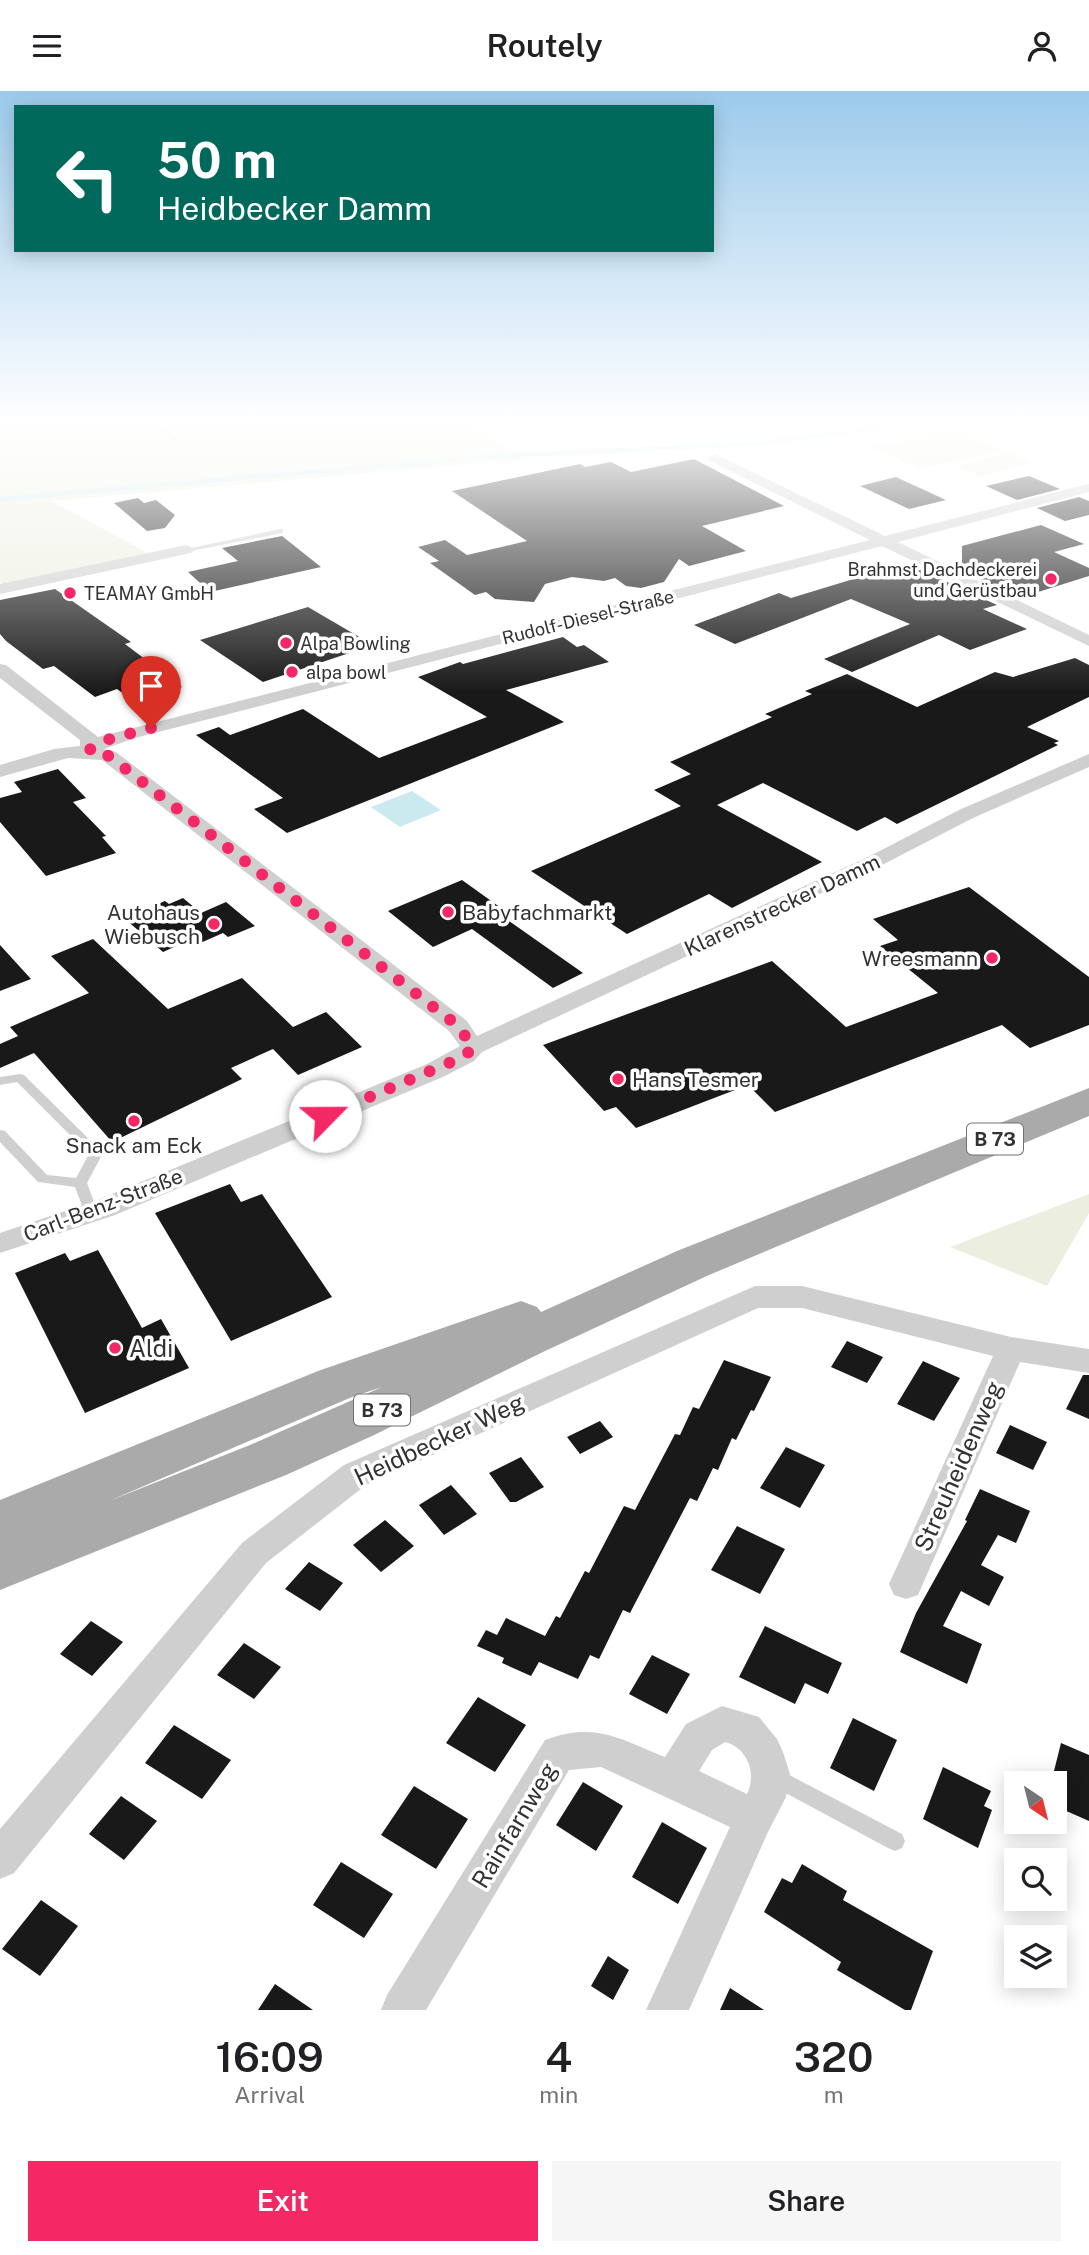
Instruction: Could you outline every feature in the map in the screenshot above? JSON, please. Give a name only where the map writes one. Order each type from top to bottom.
[{"type":"main road","name":"B 73","points":[[0,1567],[268,1460],[355,1422],[693,1263],[1089,1101]]},
{"type":"main road","name":"B 73","points":[[0,1523],[335,1384],[517,1320],[693,1263]]},
{"type":"street","points":[[826,513],[1089,641]]},
{"type":"street","name":"Rudolf-Diesel-Straße","points":[[0,771],[74,750],[89,750],[106,740],[128,734],[994,513]]},
{"type":"street","points":[[0,589],[186,550]]},
{"type":"street","points":[[0,669],[89,738],[89,750],[109,756],[217,837],[458,1026],[473,1047]]},
{"type":"street","name":"Klarenstrecker Damm","points":[[473,1047],[875,861],[966,814],[1089,760]]},
{"type":"street","name":"Carl-Benz-Straße","points":[[0,1243],[91,1213],[436,1070],[465,1056],[473,1047]]},
{"type":"street","name":"Heidbecker Weg","points":[[0,1859],[254,1553],[355,1475],[755,1297],[802,1297],[1011,1349]]},
{"type":"street","points":[[1011,1349],[1089,1361]]},
{"type":"street","name":"Streuheidenweg","points":[[906,1584],[1011,1349]]},
{"type":"street","points":[[667,2010],[766,1797],[771,1774],[764,1752],[746,1730],[722,1724],[699,1737],[679,1769],[682,1783]]},
{"type":"street","name":"Rainfarnweg","points":[[402,2010],[558,1753],[602,1749],[682,1783],[754,1818]]},
{"type":"lane","points":[[186,550],[280,531]]},
{"type":"lane","points":[[0,1081],[20,1078],[96,1153],[80,1183],[91,1213]]},
{"type":"lane","points":[[0,1134],[43,1179],[80,1183]]},
{"type":"lane","points":[[771,1774],[895,1841]]},
{"type":"green space","points":[[0,513],[73,513],[148,553],[2,584]]},
{"type":"green space","points":[[1089,1194],[1089,1213],[1047,1286],[950,1247]]},
{"type":"water","points":[[412,791],[441,810],[400,827],[371,807]]},
{"type":"building","points":[[125,513],[172,513],[175,515],[165,528],[147,531]]},
{"type":"building","points":[[484,513],[757,513],[702,526],[746,551],[689,566],[679,559],[664,582],[641,588],[626,586],[615,578],[604,581],[572,577],[545,584],[534,602],[495,599],[486,592],[475,595],[430,563],[439,561],[418,547],[445,540],[467,555],[527,541]]},
{"type":"building","points":[[1047,513],[1089,513],[1089,515],[1065,521]]},
{"type":"building","points":[[1041,525],[1084,544],[1054,552],[1089,568],[1089,576],[1019,598],[962,570],[962,546]]},
{"type":"building","points":[[282,536],[321,567],[210,592],[188,572],[238,561],[222,548]]},
{"type":"building","points":[[906,563],[997,605],[983,609],[1027,629],[970,650],[939,635],[852,672],[824,659],[910,624],[851,599],[735,644],[694,625],[779,593],[791,598]]},
{"type":"building","points":[[55,589],[131,642],[125,644],[182,687],[135,702],[117,689],[95,697],[54,666],[43,669],[6,641],[0,634],[0,600]]},
{"type":"building","name":"Alpa Bowling","points":[[308,607],[373,645],[263,682],[200,640]]},
{"type":"building","points":[[563,637],[577,647],[584,645],[609,662],[506,690],[564,722],[287,833],[254,809],[283,798],[196,735],[219,727],[230,735],[303,709],[379,758],[487,717],[418,677],[460,662],[463,664]]},
{"type":"building","points":[[1075,658],[1089,665],[1089,697],[1027,727],[1059,741],[1054,743],[1058,745],[897,824],[885,817],[857,831],[763,783],[717,805],[822,862],[732,908],[709,894],[627,934],[531,871],[681,806],[654,790],[691,774],[670,762],[772,717],[765,714],[812,694],[805,691],[847,674],[917,707],[995,672],[1013,677]]},
{"type":"building","points":[[58,769],[86,798],[73,802],[106,836],[102,837],[116,853],[46,876],[0,822],[0,798],[22,792],[14,782]]},
{"type":"building","points":[[462,880],[508,913],[502,916],[583,973],[553,988],[472,929],[433,947],[388,911]]},
{"type":"building","points":[[969,887],[1089,977],[1089,1025],[1030,1048],[1002,1025],[775,1112],[748,1085],[636,1128],[616,1107],[604,1111],[543,1045],[772,961],[846,1027],[938,993],[880,946],[898,940],[873,919]]},
{"type":"building","points":[[183,898],[201,913],[226,902],[255,926],[228,937],[223,933],[198,944],[192,939],[163,952],[124,918],[165,901],[169,904]]},
{"type":"building","points":[[93,939],[168,1009],[242,978],[293,1027],[326,1012],[362,1047],[298,1075],[273,1049],[231,1068],[242,1079],[112,1142],[34,1053],[0,1068],[0,1044],[18,1036],[10,1027],[89,993],[51,956]]},
{"type":"building","points":[[0,945],[31,979],[0,991]]},
{"type":"building","points":[[230,1184],[241,1202],[262,1194],[332,1297],[231,1341],[155,1213]]},
{"type":"building","name":"Aldi","points":[[98,1250],[142,1328],[161,1319],[189,1368],[85,1413],[15,1273],[65,1253],[70,1261]]},
{"type":"building","points":[[847,1341],[883,1357],[867,1383],[831,1367]]},
{"type":"building","points":[[724,1360],[771,1377],[736,1440],[732,1438],[718,1470],[713,1468],[697,1501],[690,1498],[630,1613],[623,1610],[599,1659],[590,1655],[578,1679],[539,1662],[531,1676],[502,1663],[504,1658],[477,1646],[486,1630],[497,1635],[506,1618],[545,1636],[556,1616],[560,1618],[585,1571],[589,1573],[624,1506],[635,1510],[675,1434],[680,1435],[693,1407],[699,1409]]},
{"type":"building","points":[[923,1361],[960,1378],[934,1421],[897,1404]]},
{"type":"building","points":[[1083,1375],[1089,1375],[1089,1419],[1066,1409]]},
{"type":"building","points":[[600,1421],[613,1437],[580,1454],[567,1437]]},
{"type":"building","points":[[1010,1425],[1047,1442],[1033,1470],[996,1453]]},
{"type":"building","points":[[786,1447],[825,1465],[800,1508],[760,1488]]},
{"type":"building","points":[[521,1457],[544,1487],[516,1502],[510,1502],[489,1473]]},
{"type":"building","points":[[451,1485],[477,1514],[444,1535],[419,1505]]},
{"type":"building","points":[[980,1489],[1030,1511],[1016,1543],[998,1535],[981,1565],[1004,1577],[989,1606],[961,1591],[943,1626],[982,1644],[967,1684],[900,1652],[916,1613],[967,1521],[965,1520]]},
{"type":"building","points":[[385,1520],[414,1546],[381,1572],[353,1545]]},
{"type":"building","points":[[737,1526],[785,1549],[760,1594],[711,1570]]},
{"type":"building","points":[[309,1562],[343,1583],[320,1611],[285,1589]]},
{"type":"building","points":[[91,1621],[123,1642],[92,1676],[60,1654]]},
{"type":"building","points":[[765,1626],[842,1663],[828,1694],[805,1683],[795,1704],[739,1677]]},
{"type":"building","points":[[244,1643],[281,1667],[254,1699],[217,1675]]},
{"type":"building","points":[[652,1655],[690,1674],[667,1714],[629,1694]]},
{"type":"building","points":[[478,1697],[526,1725],[495,1772],[446,1743]]},
{"type":"building","points":[[853,1718],[897,1740],[874,1791],[830,1768]]},
{"type":"building","points":[[174,1725],[231,1760],[202,1799],[145,1763]]},
{"type":"building","points":[[1061,1743],[1089,1755],[1089,1821],[1068,1812],[1068,1771],[1054,1771]]},
{"type":"building","points":[[943,1767],[991,1791],[984,1806],[992,1810],[978,1848],[923,1819]]},
{"type":"building","points":[[583,1782],[623,1806],[596,1851],[556,1825]]},
{"type":"building","points":[[414,1786],[468,1819],[436,1869],[381,1835]]},
{"type":"building","points":[[121,1796],[157,1821],[124,1860],[89,1834]]},
{"type":"building","points":[[662,1822],[707,1848],[678,1904],[632,1877]]},
{"type":"building","points":[[341,1862],[393,1894],[364,1938],[313,1905]]},
{"type":"building","points":[[802,1864],[847,1891],[843,1900],[933,1951],[911,2010],[905,2010],[837,1970],[841,1962],[764,1912],[782,1878],[792,1883]]},
{"type":"building","points":[[41,1900],[78,1926],[40,1976],[2,1949]]},
{"type":"building","points":[[608,1956],[629,1970],[613,2000],[591,1986]]},
{"type":"building","points":[[275,1984],[313,2010],[258,2010]]},
{"type":"building","points":[[730,1988],[764,2010],[720,2010]]},
{"type":"place","name":"Brahmst Dachdeckerei und Gerüstbau","points":[[1051,579]]},
{"type":"place","name":"TEAMAY GmbH","points":[[70,593]]},
{"type":"place","name":"Alpa Bowling","points":[[286,643]]},
{"type":"place","name":"alpa bowl","points":[[292,672]]},
{"type":"place","name":"Babyfachmarkt","points":[[448,912]]},
{"type":"place","name":"Autohaus Wiebusch","points":[[214,924]]},
{"type":"place","name":"Wreesmann","points":[[992,958]]},
{"type":"place","name":"Hans Tesmer","points":[[618,1079]]},
{"type":"place","name":"Snack am Eck","points":[[134,1121]]},
{"type":"place","name":"Aldi","points":[[115,1348]]},
{"type":"route","points":[[151,728],[106,740],[89,750],[109,756],[217,837],[458,1026],[473,1047],[471,1053],[436,1070],[325,1116]]}]
